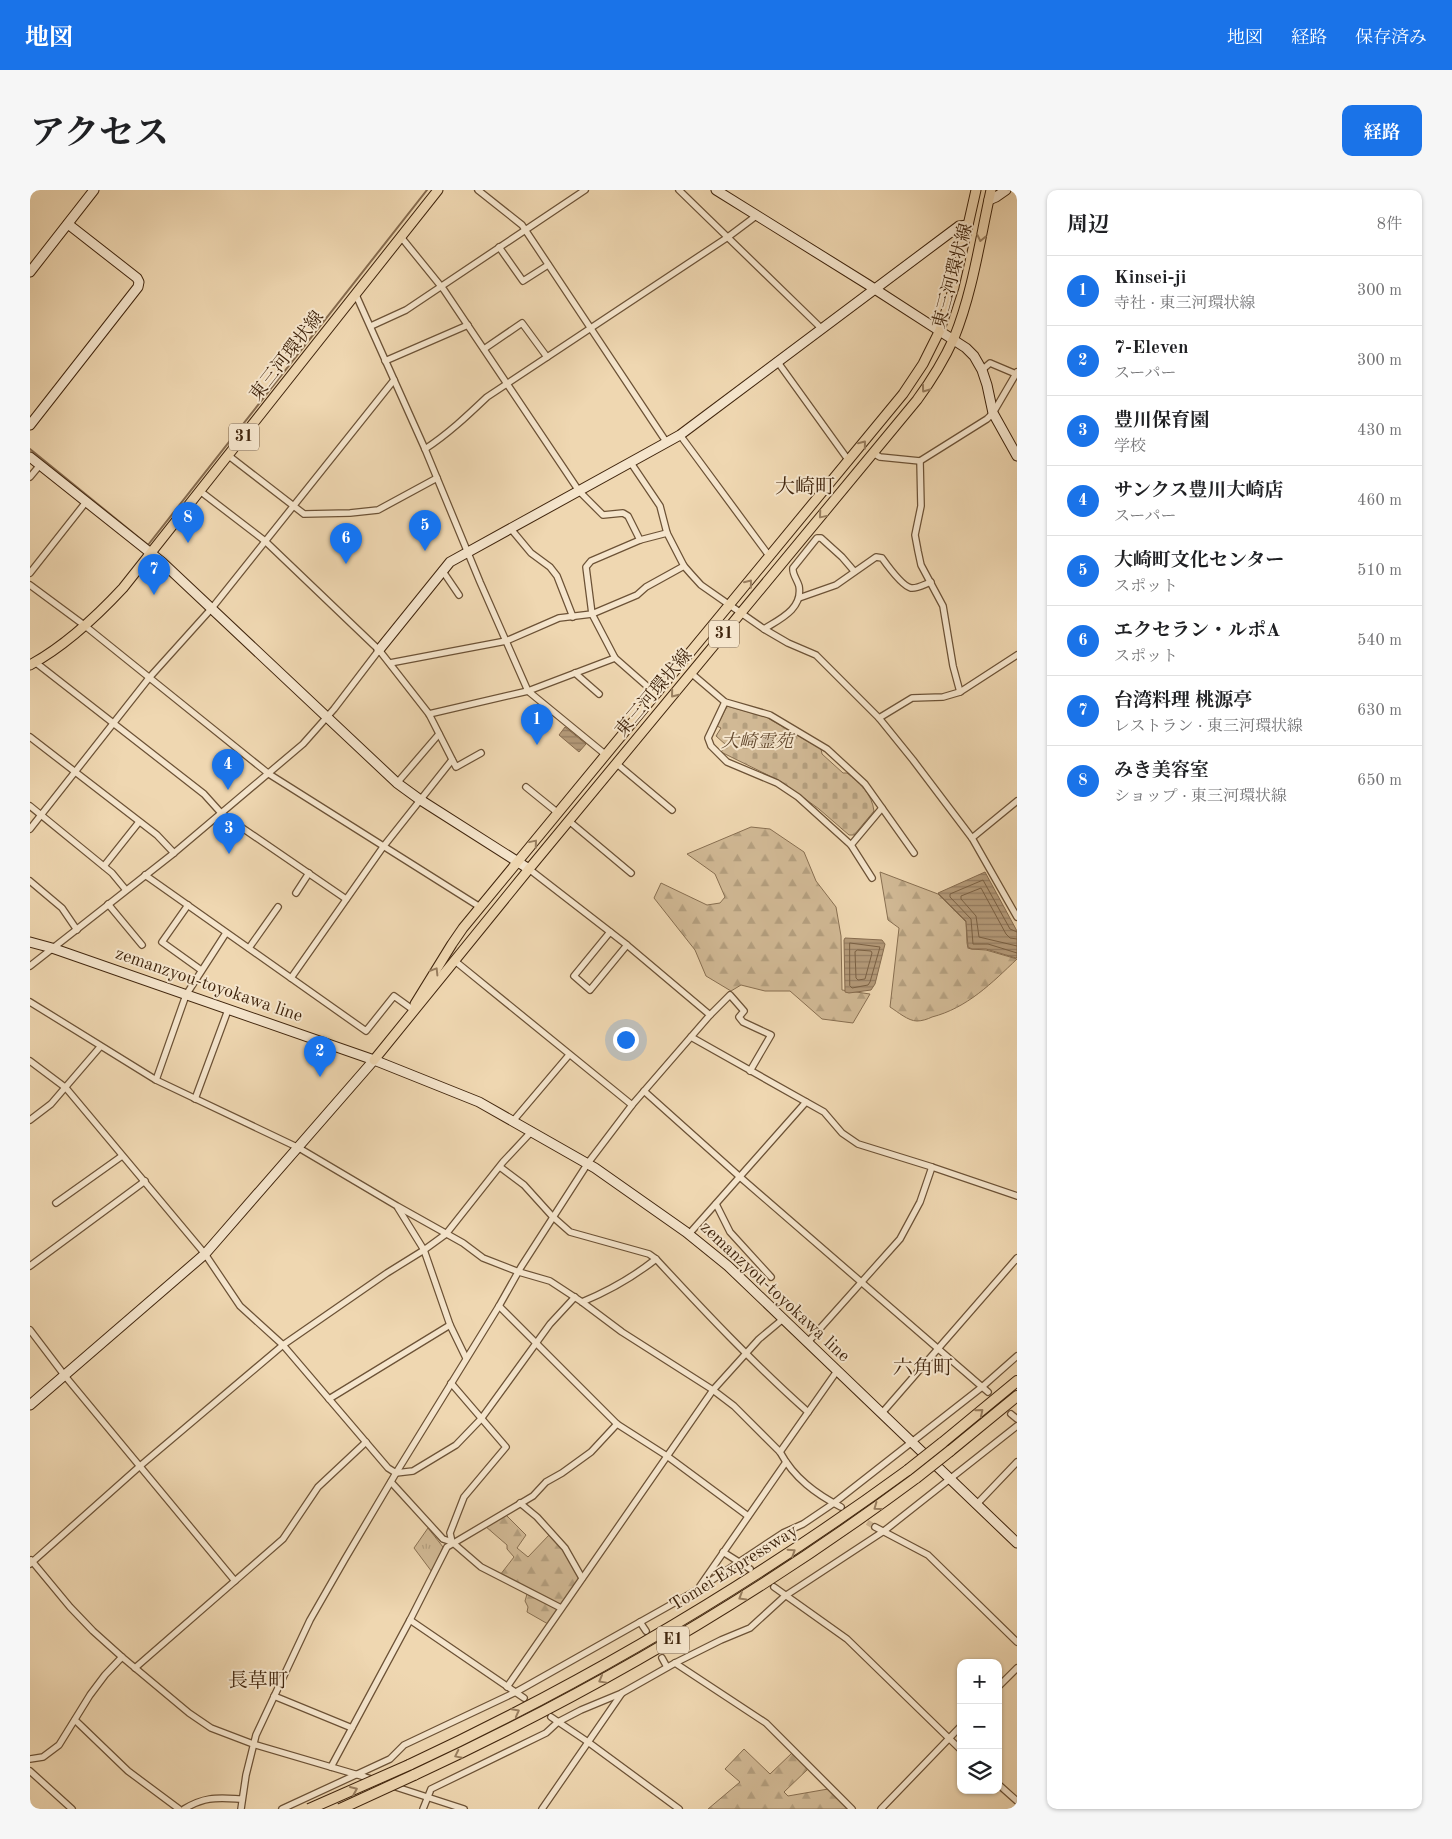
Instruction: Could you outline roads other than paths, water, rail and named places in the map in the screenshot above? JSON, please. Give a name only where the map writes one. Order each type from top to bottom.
[{"type":"highway","name":"Tomei Expressway","points":[[309,1809],[511,1715],[659,1634],[811,1539],[908,1470],[1017,1381]]},
{"type":"highway","name":"Tomei Expressway","points":[[340,1809],[524,1721],[665,1644],[754,1590],[818,1549],[916,1478],[1017,1396]]},
{"type":"main road","name":"東三河環状線","points":[[33,663],[84,626],[117,595],[438,190]]},
{"type":"main road","name":"東三河環状線","points":[[390,1042],[452,944],[480,907],[903,394],[923,364],[940,330],[954,287],[976,190]]},
{"type":"main road","name":"東三河環状線","points":[[374,1060],[528,869],[874,453],[931,381],[953,339],[968,295],[991,190]]},
{"type":"street","points":[[30,272],[94,190]]},
{"type":"street","points":[[478,190],[525,230],[667,443]]},
{"type":"street","points":[[371,326],[406,310],[585,190]]},
{"type":"street","points":[[679,190],[822,329]]},
{"type":"street","points":[[716,190],[940,330],[974,356],[982,370],[993,413],[1017,456]]},
{"type":"street","points":[[989,200],[1006,190]]},
{"type":"street","points":[[425,449],[445,436],[487,397],[728,237],[756,216]]},
{"type":"street","points":[[30,425],[138,286],[139,282],[137,278],[68,224]]},
{"type":"street","points":[[30,966],[222,814],[303,744],[450,562],[680,435],[959,226],[968,224]]},
{"type":"street","points":[[401,237],[441,286],[578,491],[603,515],[624,513],[628,516],[640,540]]},
{"type":"street","points":[[499,247],[523,281],[548,265]]},
{"type":"street","points":[[356,295],[425,449],[528,691],[606,755]]},
{"type":"street","points":[[484,349],[522,323],[547,357]]},
{"type":"street","points":[[386,361],[468,325]]},
{"type":"street","points":[[777,362],[849,461]]},
{"type":"street","points":[[874,453],[880,457],[920,461],[987,419],[993,413],[1017,373],[990,363],[985,365],[982,370]]},
{"type":"street","points":[[30,829],[150,678],[212,608],[394,380]]},
{"type":"street","points":[[680,435],[770,556]]},
{"type":"street","points":[[229,456],[304,514],[378,510],[437,478]]},
{"type":"street","points":[[30,457],[151,553],[398,783],[419,799],[528,869],[610,932],[710,1015]]},
{"type":"street","points":[[920,461],[920,506],[915,535],[921,565],[943,606],[952,666],[960,692]]},
{"type":"street","points":[[631,463],[660,506],[667,533],[684,566],[701,585],[741,614],[788,643],[816,655],[879,718],[919,766],[972,838],[1017,917]]},
{"type":"street","points":[[30,477],[40,465]]},
{"type":"street","points":[[200,491],[265,541],[379,650],[429,714],[456,767],[481,753]]},
{"type":"street","points":[[30,573],[86,502]]},
{"type":"street","points":[[510,529],[531,553],[550,567],[557,576],[573,617]]},
{"type":"street","points":[[656,694],[615,658],[592,614],[586,567],[591,561],[640,540],[667,533]]},
{"type":"street","points":[[764,629],[792,610],[799,598],[798,580],[792,572],[793,568],[817,538],[821,538],[854,571]]},
{"type":"street","points":[[799,598],[836,585],[876,557],[882,558],[892,572],[907,586],[916,587],[930,582]]},
{"type":"street","points":[[390,664],[506,641],[559,618],[592,614],[637,595],[646,587],[684,566]]},
{"type":"street","points":[[442,570],[460,595]]},
{"type":"street","points":[[30,585],[269,774],[480,907]]},
{"type":"street","points":[[879,718],[912,698],[943,697],[960,692],[1017,655]]},
{"type":"street","points":[[429,714],[528,691],[615,658]]},
{"type":"street","points":[[33,663],[114,722],[204,794],[222,814],[346,900]]},
{"type":"street","points":[[575,673],[599,694]]},
{"type":"street","points":[[691,673],[725,702],[770,715],[827,749],[865,784],[914,853]]},
{"type":"street","points":[[725,702],[708,738],[711,746],[722,758],[777,783],[798,798],[851,845],[872,878]]},
{"type":"street","points":[[398,783],[439,734]]},
{"type":"street","points":[[30,737],[157,835],[174,853]]},
{"type":"street","points":[[291,978],[383,847],[419,799],[452,760]]},
{"type":"street","points":[[617,764],[672,810]]},
{"type":"street","points":[[526,787],[558,813]]},
{"type":"street","points":[[972,838],[1017,801]]},
{"type":"street","points":[[30,806],[104,866],[126,890]]},
{"type":"street","points":[[851,845],[882,808]]},
{"type":"street","points":[[569,821],[631,873]]},
{"type":"street","points":[[104,866],[140,822]]},
{"type":"street","points":[[296,893],[309,873]]},
{"type":"street","points":[[145,875],[366,1031],[394,996],[412,1009]]},
{"type":"street","points":[[30,880],[62,908],[77,930]]},
{"type":"street","points":[[108,904],[142,945]]},
{"type":"street","points":[[188,905],[162,942],[201,970]]},
{"type":"street","points":[[249,948],[278,907]]},
{"type":"street","points":[[156,1080],[186,995],[226,932]]},
{"type":"street","points":[[610,932],[574,976],[590,990],[626,945]]},
{"type":"street","name":"zemanzyou-toyokawa line","points":[[30,942],[374,1060],[479,1102],[588,1163],[689,1234],[728,1266],[1017,1543]]},
{"type":"street","points":[[455,961],[632,1105]]},
{"type":"street","points":[[240,1809],[253,1744],[310,1620],[451,1382],[499,1306],[552,1216],[588,1163],[632,1105],[710,1015],[730,995],[744,1011],[740,1017],[742,1022],[771,1036],[750,1071]]},
{"type":"street","points":[[30,1002],[156,1080],[299,1148],[462,1243],[483,1258],[519,1272],[550,1281],[622,1332],[713,1390],[734,1406],[780,1452],[786,1462],[813,1491],[841,1507]]},
{"type":"street","points":[[195,1098],[228,1010]]},
{"type":"street","points":[[691,1037],[824,1112],[842,1133],[858,1144],[1017,1196]]},
{"type":"street","points":[[30,1120],[51,1104],[100,1047]]},
{"type":"street","points":[[513,1121],[569,1054]]},
{"type":"street","points":[[30,1405],[206,1254],[374,1060]]},
{"type":"street","points":[[30,1061],[66,1088],[206,1254],[240,1306],[283,1345],[388,1468],[396,1473],[413,1471],[456,1445],[481,1419],[550,1324],[575,1297]]},
{"type":"street","points":[[644,1091],[740,1177],[988,1392]]},
{"type":"street","points":[[689,1234],[806,1102]]},
{"type":"street","points":[[464,1809],[253,1744],[210,1728],[189,1713],[122,1657],[70,1607],[31,1561],[283,1345],[386,1273],[446,1234],[532,1131]]},
{"type":"street","points":[[56,1203],[122,1156]]},
{"type":"street","points":[[500,1167],[524,1185],[552,1216],[570,1232],[649,1254],[656,1259],[745,1354],[808,1412]]},
{"type":"street","points":[[808,1342],[900,1239],[920,1202],[932,1167]]},
{"type":"street","points":[[30,1266],[145,1182]]},
{"type":"street","points":[[716,1204],[730,1232],[770,1278]]},
{"type":"street","points":[[396,1206],[424,1250],[450,1326],[466,1358]]},
{"type":"street","points":[[882,1413],[1017,1258]]},
{"type":"street","points":[[582,1302],[610,1291],[636,1275],[656,1259]]},
{"type":"street","points":[[499,1306],[617,1424],[666,1456],[748,1516]]},
{"type":"street","points":[[506,1687],[713,1390],[758,1338],[783,1319]]},
{"type":"street","points":[[329,1399],[450,1326]]},
{"type":"street","points":[[30,1330],[65,1376],[235,1581]]},
{"type":"street","points":[[282,1809],[390,1759],[404,1745],[516,1692],[697,1590],[783,1533],[803,1524],[834,1503],[982,1387],[1017,1356]]},
{"type":"street","points":[[780,1452],[837,1370]]},
{"type":"street","points":[[451,1382],[506,1447],[464,1497],[450,1533],[452,1542]]},
{"type":"street","points":[[1011,1414],[1017,1419]]},
{"type":"street","points":[[331,1768],[410,1620],[446,1546],[533,1496],[546,1482],[591,1452],[617,1424]]},
{"type":"street","points":[[423,1809],[431,1789],[546,1733],[558,1722],[580,1710],[622,1693],[667,1667],[750,1628],[785,1596],[884,1531],[1017,1426]]},
{"type":"street","points":[[135,1668],[283,1539],[318,1487],[366,1442]]},
{"type":"street","points":[[697,1590],[786,1462]]},
{"type":"street","points":[[976,1505],[1017,1462]]},
{"type":"street","points":[[391,1482],[443,1540],[452,1542],[481,1567],[561,1608]]},
{"type":"street","points":[[520,1503],[565,1548],[582,1578]]},
{"type":"street","points":[[875,1527],[928,1555],[1017,1642]]},
{"type":"street","points":[[723,1552],[750,1569]]},
{"type":"street","points":[[774,1587],[847,1640],[960,1749]]},
{"type":"street","points":[[410,1620],[524,1698]]},
{"type":"street","points":[[640,1622],[646,1631]]},
{"type":"street","points":[[30,1759],[43,1757],[60,1746],[105,1675],[122,1657]]},
{"type":"street","points":[[662,1658],[667,1667]]},
{"type":"street","points":[[675,1663],[766,1723],[852,1809]]},
{"type":"street","points":[[1002,1683],[1017,1668]]},
{"type":"street","points":[[542,1809],[622,1693]]},
{"type":"street","points":[[274,1696],[352,1728]]},
{"type":"street","points":[[551,1717],[679,1809]]},
{"type":"street","points":[[75,1720],[128,1770],[178,1809]]},
{"type":"street","points":[[881,1809],[957,1730]]},
{"type":"street","points":[[30,1771],[72,1809]]},
{"type":"street","points":[[1002,1788],[1017,1801]]},
{"type":"street","points":[[184,1809],[194,1803],[210,1798],[242,1799]]},
{"type":"water","points":[[565,727],[586,744],[579,752],[559,735]]},
{"type":"water","points":[[985,872],[1017,931],[1016,958],[986,949],[972,949],[968,947],[966,921],[938,893]]},
{"type":"water","points":[[845,938],[882,940],[885,944],[875,984],[871,990],[845,992]]},
{"type":"waterway","points":[[30,449],[148,545],[427,190]]},
{"type":"tunnel","points":[[860,1518],[875,1527]]},
{"type":"place","name":"みき美容室","points":[[188,543]]},
{"type":"place","name":"大崎町文化センター","points":[[425,551]]},
{"type":"place","name":"エクセラン・ルポA","points":[[346,564]]},
{"type":"place","name":"台湾料理 桃源亭","points":[[154,595]]},
{"type":"place","name":"Kinsei-ji","points":[[537,745]]},
{"type":"place","name":"サンクス豊川大崎店","points":[[228,790]]},
{"type":"place","name":"豊川保育園","points":[[229,854]]},
{"type":"place","name":"7-Eleven","points":[[320,1077]]},
{"type":"district","name":"大崎町","points":[[805,488]]},
{"type":"district","name":"六角町","points":[[923,1369]]},
{"type":"district","name":"長草町","points":[[258,1682]]},
{"type":"park label","name":"大崎霊苑","points":[[757,742]]}]
